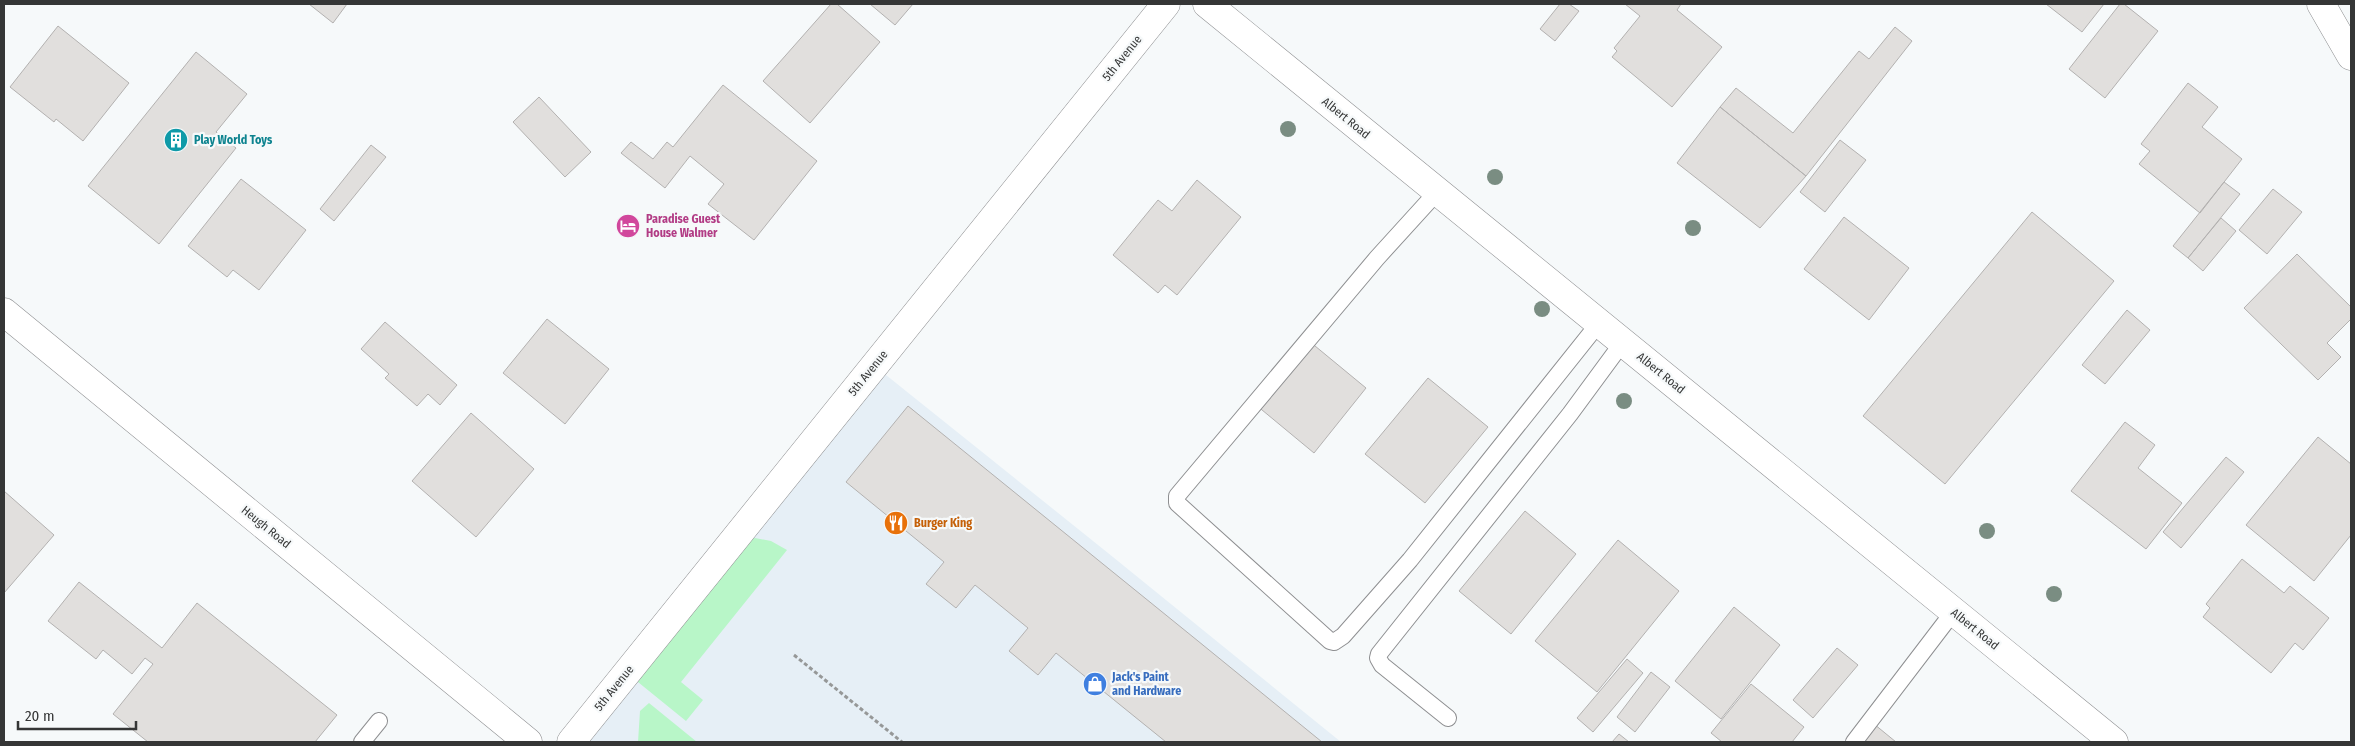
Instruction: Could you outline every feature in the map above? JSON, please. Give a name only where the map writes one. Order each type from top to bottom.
[{"type":"street","name":"5th Avenue","points":[[570,742],[1166,4]]},
{"type":"street","name":"Albert Road","points":[[1207,4],[2114,742]]},
{"type":"street","points":[[2321,4],[2351,56]]},
{"type":"street","name":"Heugh Road","points":[[4,312],[528,742]]},
{"type":"lane","points":[[1436,192],[1377,258],[1177,496],[1177,503],[1330,641],[1334,642],[1343,636],[1410,560],[1599,323]]},
{"type":"lane","points":[[1448,718],[1382,664],[1378,658],[1379,654],[1570,414],[1623,342]]},
{"type":"lane","points":[[1854,742],[1954,612]]},
{"type":"lane","points":[[362,742],[379,721]]},
{"type":"path","points":[[794,655],[902,742]]},
{"type":"shaded area","points":[[881,371],[1108,553],[1341,742],[581,742]]},
{"type":"green space","points":[[755,538],[771,541],[787,550],[681,682],[703,700],[686,721],[633,678],[743,541]]},
{"type":"green space","points":[[649,703],[697,742],[638,742],[640,711]]},
{"type":"building","points":[[309,4],[347,4],[333,23]]},
{"type":"building","points":[[831,4],[837,4],[880,42],[810,123],[763,81]]},
{"type":"building","points":[[870,4],[913,4],[895,25]]},
{"type":"building","points":[[1560,4],[1569,4],[1579,11],[1555,41],[1540,29]]},
{"type":"building","points":[[1625,4],[1681,4],[1677,10],[1722,47],[1672,107],[1612,57],[1617,51],[1614,48],[1640,16]]},
{"type":"building","points":[[2046,4],[2104,4],[2082,32]]},
{"type":"building","points":[[2120,4],[2124,4],[2158,31],[2105,98],[2069,69]]},
{"type":"building","points":[[58,26],[129,83],[83,141],[56,119],[54,122],[10,87]]},
{"type":"building","points":[[1895,27],[1912,41],[1806,176],[1720,107],[1736,88],[1793,133],[1859,51],[1869,59]]},
{"type":"building","name":"Play World Toys","points":[[196,52],[247,94],[216,132],[236,148],[159,244],[88,186]]},
{"type":"building","points":[[2188,83],[2218,107],[2202,127],[2242,159],[2200,213],[2139,164],[2150,151],[2141,144]]},
{"type":"building","points":[[723,85],[817,161],[754,240],[708,204],[724,184],[690,156],[665,188],[621,153],[631,142],[653,159],[667,142],[673,147]]},
{"type":"building","points":[[539,97],[591,152],[565,177],[513,122]]},
{"type":"building","points":[[1720,107],[1806,176],[1760,228],[1677,163]]},
{"type":"building","points":[[1840,140],[1866,160],[1825,212],[1800,192]]},
{"type":"building","points":[[371,145],[386,157],[334,221],[320,209]]},
{"type":"building","points":[[241,179],[306,230],[259,290],[233,270],[227,277],[188,246]]},
{"type":"building","points":[[1197,180],[1241,217],[1177,295],[1165,285],[1158,293],[1113,255],[1158,200],[1172,211]]},
{"type":"building","points":[[2224,182],[2240,194],[2188,258],[2173,246]]},
{"type":"building","points":[[2273,189],[2302,212],[2267,254],[2239,230]]},
{"type":"building","points":[[2032,212],[2114,281],[1945,484],[1863,416]]},
{"type":"building","points":[[1844,217],[1909,268],[1869,320],[1804,269]]},
{"type":"building","points":[[2221,218],[2236,231],[2203,271],[2188,258]]},
{"type":"building","points":[[2297,254],[2351,307],[2351,319],[2327,343],[2341,357],[2318,380],[2244,308]]},
{"type":"building","points":[[2127,310],[2150,330],[2105,384],[2082,365]]},
{"type":"building","points":[[547,319],[609,369],[565,424],[503,373]]},
{"type":"building","points":[[385,322],[457,385],[440,405],[428,394],[417,406],[385,378],[389,374],[361,349]]},
{"type":"building","points":[[1309,341],[1366,388],[1314,453],[1256,405]]},
{"type":"building","points":[[1428,378],[1488,427],[1425,503],[1365,454]]},
{"type":"building","points":[[908,406],[1322,742],[1166,742],[1056,653],[1038,675],[1009,651],[1028,628],[975,585],[956,608],[926,584],[944,562],[846,482]]},
{"type":"building","points":[[471,413],[534,469],[476,537],[412,481]]},
{"type":"building","points":[[2125,422],[2155,445],[2138,468],[2182,503],[2146,549],[2071,491]]},
{"type":"building","points":[[2318,437],[2351,464],[2351,535],[2314,581],[2246,525]]},
{"type":"building","points":[[2226,457],[2244,472],[2181,548],[2163,532]]},
{"type":"building","points":[[4,491],[54,535],[4,593]]},
{"type":"building","points":[[1525,511],[1576,554],[1511,634],[1459,591]]},
{"type":"building","points":[[1618,540],[1679,591],[1597,692],[1535,641]]},
{"type":"building","points":[[2242,559],[2284,593],[2290,586],[2329,618],[2303,650],[2295,643],[2271,673],[2203,617],[2210,608],[2206,604]]},
{"type":"building","points":[[79,582],[162,648],[197,603],[337,715],[315,742],[148,742],[113,714],[153,664],[145,658],[132,674],[103,650],[96,659],[48,621]]},
{"type":"building","points":[[1734,607],[1780,645],[1721,719],[1675,681]]},
{"type":"building","points":[[1837,648],[1858,665],[1813,718],[1793,700]]},
{"type":"building","points":[[1627,659],[1643,673],[1593,732],[1577,718]]},
{"type":"building","points":[[1651,672],[1670,687],[1635,732],[1617,717]]},
{"type":"building","points":[[1751,684],[1804,727],[1792,742],[1722,742],[1711,733]]},
{"type":"building","points":[[1874,724],[1896,742],[1859,742]]},
{"type":"building","points":[[1619,734],[1629,742],[1612,742]]},
{"type":"place","name":"Play World Toys","points":[[176,140]]},
{"type":"place","name":"Paradise Guest House Walmer","points":[[628,226]]},
{"type":"place","name":"Burger King","points":[[896,523]]},
{"type":"place","name":"Jack's Paint and Hardware","points":[[1095,684]]}]
